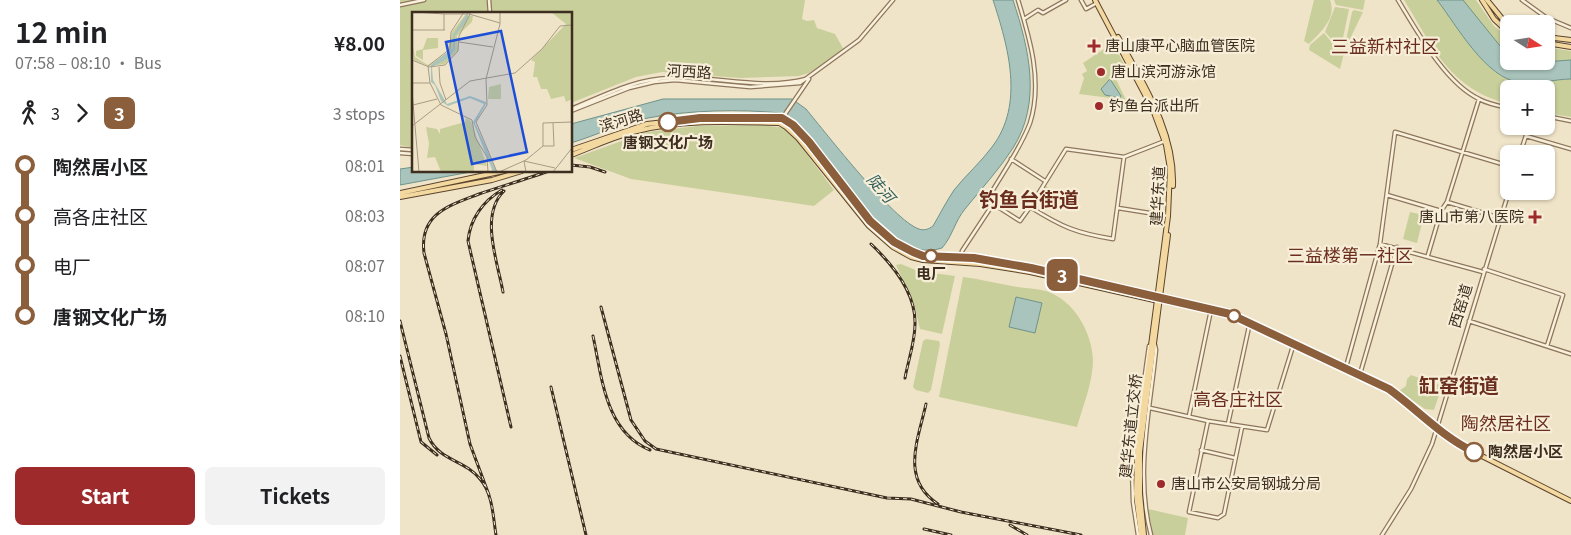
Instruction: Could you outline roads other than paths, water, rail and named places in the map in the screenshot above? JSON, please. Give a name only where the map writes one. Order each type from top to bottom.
[{"type":"main road","points":[[1482,0],[1494,19],[1500,25]]},
{"type":"main road","points":[[1487,0],[1500,16]]},
{"type":"main road","name":"建华东道","points":[[1097,1],[1150,104],[1165,141],[1170,174],[1168,216],[1152,349]]},
{"type":"main road","name":"建华东道","points":[[1097,1],[1159,115],[1169,145],[1173,169],[1172,203],[1157,298]]},
{"type":"main road","points":[[1555,38],[1571,40]]},
{"type":"main road","points":[[1555,44],[1571,47]]},
{"type":"main road","points":[[782,117],[793,125],[809,142],[870,221],[894,242],[923,256],[961,260],[1030,272],[1230,314],[1294,342],[1389,389],[1413,406],[1435,428],[1458,444],[1571,501]]},
{"type":"main road","name":"滨河路","points":[[572,150],[647,124],[700,118],[782,117]]},
{"type":"main road","name":"滨河路","points":[[572,155],[634,132],[652,128],[702,122],[779,123]]},
{"type":"main road","points":[[779,123],[798,138],[869,226],[893,247],[923,260],[961,260]]},
{"type":"main road","points":[[400,193],[499,172]]},
{"type":"main road","points":[[400,197],[492,180],[519,172]]},
{"type":"main road","name":"建华东道立交桥","points":[[1141,535],[1139,476],[1152,349]]},
{"type":"street","points":[[400,5],[424,0]]},
{"type":"street","name":"河西路","points":[[572,110],[629,88],[654,82],[675,80],[750,87],[795,85],[810,78],[859,40],[893,0]]},
{"type":"street","points":[[1018,0],[1032,48],[1035,96],[1029,124],[987,200],[1020,221],[1066,149],[1124,157],[1165,141]]},
{"type":"street","points":[[1024,19],[1038,10],[1043,13],[1066,0]]},
{"type":"street","points":[[1081,0],[1086,9],[1097,1]]},
{"type":"street","points":[[1398,0],[1444,69],[1465,90],[1479,99],[1500,105]]},
{"type":"street","points":[[1522,0],[1543,15]]},
{"type":"street","points":[[1555,21],[1571,28]]},
{"type":"street","points":[[779,123],[810,78]]},
{"type":"street","points":[[1428,256],[1441,211],[1446,202],[1463,152],[1479,99]]},
{"type":"street","points":[[1555,118],[1571,121]]},
{"type":"street","points":[[1346,367],[1380,244],[1395,132],[1500,163]]},
{"type":"street","points":[[1523,145],[1526,136],[1571,149]]},
{"type":"street","points":[[1030,207],[1060,226],[1080,234],[1113,239],[1124,157]]},
{"type":"street","points":[[1011,159],[1045,181]]},
{"type":"street","points":[[1387,196],[1441,211]]},
{"type":"street","name":"西窑道","points":[[1382,535],[1400,509],[1432,444],[1435,428],[1506,200]]},
{"type":"street","points":[[1446,202],[1500,218]]},
{"type":"street","points":[[961,260],[962,251],[994,204]]},
{"type":"street","points":[[1117,208],[1168,216]]},
{"type":"street","points":[[1380,244],[1484,271],[1564,295],[1547,346]]},
{"type":"street","points":[[1360,374],[1396,247]]},
{"type":"street","points":[[1189,416],[1211,310]]},
{"type":"street","points":[[1469,321],[1571,354]]},
{"type":"street","points":[[1228,424],[1250,322]]},
{"type":"street","points":[[1150,408],[1208,421],[1267,430],[1294,342]]},
{"type":"street","points":[[1141,535],[1133,502],[1132,460],[1147,351],[1152,343],[1156,350],[1144,476],[1151,535]]},
{"type":"street","points":[[1208,421],[1189,512],[1218,518],[1224,514],[1242,427]]},
{"type":"street","points":[[1202,450],[1236,458]]},
{"type":"water","points":[[993,0],[1013,0],[1024,37],[1030,75],[1030,94],[1022,130],[1013,148],[962,214],[942,248],[919,249],[897,239],[876,221],[819,147],[800,127],[781,113],[714,111],[664,115],[628,123],[572,143],[572,124],[663,99],[792,99],[806,109],[861,175],[894,210],[908,223],[919,229],[928,229],[933,226],[954,190],[992,147],[1002,130],[1011,94],[1008,55]]},
{"type":"water","points":[[1437,0],[1463,0],[1500,46],[1500,70],[1555,70],[1555,61],[1571,60],[1571,79],[1508,79],[1484,62],[1463,37]]},
{"type":"water","points":[[1110,79],[1121,96],[1120,98],[1105,95],[1101,89]]},
{"type":"water","points":[[412,167],[412,172],[471,172],[400,185],[400,169]]},
{"type":"water","points":[[1016,297],[1042,303],[1035,333],[1009,327]]},
{"type":"railway","points":[[572,165],[590,167],[605,172]]},
{"type":"railway","points":[[489,495],[470,444],[446,334],[424,253],[424,239],[427,228],[432,220],[448,207],[479,194],[546,172]]},
{"type":"railway","points":[[502,190],[483,205],[471,225],[468,241],[511,427]]},
{"type":"railway","points":[[503,292],[492,240],[491,226],[497,201],[504,191]]},
{"type":"railway","points":[[871,244],[887,260],[901,280],[912,301],[915,331],[905,378]]},
{"type":"railway","points":[[601,307],[631,420],[645,441],[656,449],[887,498],[911,499],[961,512],[1081,535]]},
{"type":"railway","points":[[400,321],[429,438],[434,446],[446,456],[467,468],[480,479],[488,492],[496,535]]},
{"type":"railway","points":[[593,336],[603,385],[615,417],[623,430],[635,442],[650,450]]},
{"type":"railway","points":[[400,356],[421,442],[437,455]]},
{"type":"railway","points":[[551,387],[586,535]]},
{"type":"railway","points":[[926,404],[916,445],[915,471],[919,483],[926,494],[938,504]]},
{"type":"railway","points":[[1010,525],[1027,535]]},
{"type":"railway","points":[[924,529],[951,535]]},
{"type":"place","name":"唐山康平心脑血管医院","points":[[1094,46]]},
{"type":"place","name":"唐山滨河游泳馆","points":[[1101,72]]},
{"type":"place","name":"钓鱼台派出所","points":[[1099,106]]},
{"type":"place","name":"唐钢文化广场","points":[[668,122]]},
{"type":"place","name":"唐山市第八医院","points":[[1535,217]]},
{"type":"place","name":"电厂","points":[[931,256]]},
{"type":"place","name":"陶然居小区","points":[[1474,452]]},
{"type":"place","name":"唐山市公安局钢城分局","points":[[1161,484]]},
{"type":"district","name":"三益新村社区","points":[[1385,47]]},
{"type":"district","name":"钓鱼台街道","points":[[1029,200]]},
{"type":"district","name":"三益楼第一社区","points":[[1350,256]]},
{"type":"district","name":"缸窑街道","points":[[1459,386]]},
{"type":"district","name":"高各庄社区","points":[[1238,400]]},
{"type":"district","name":"陶然居社区","points":[[1506,424]]},
{"type":"water label","name":"陡河","points":[[881,188]]}]
